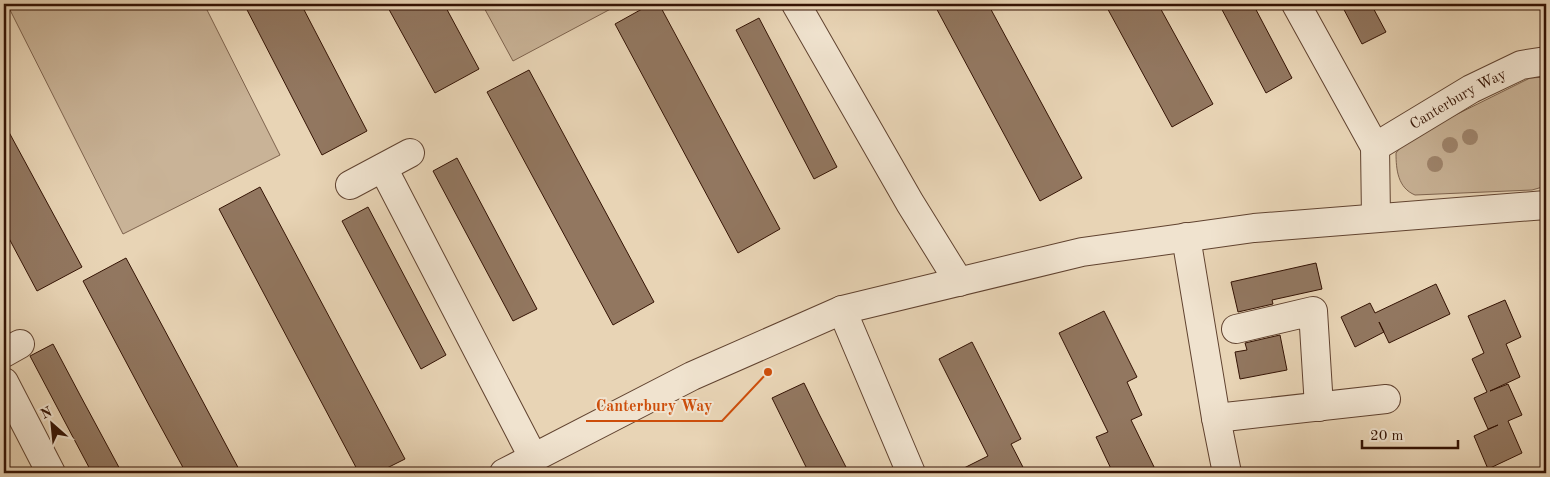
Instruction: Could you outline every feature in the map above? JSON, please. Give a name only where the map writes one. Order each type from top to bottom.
[{"type":"street","points":[[796,4],[910,203],[959,282]]},
{"type":"street","points":[[1296,4],[1374,147],[1376,217]]},
{"type":"street","name":"Canterbury Way","points":[[1374,147],[1471,89],[1521,65],[1546,61]]},
{"type":"street","points":[[350,184],[410,153]]},
{"type":"street","points":[[383,168],[533,457]]},
{"type":"street","points":[[504,473],[692,376],[842,310],[1082,252],[1254,228],[1546,205]]},
{"type":"street","points":[[1186,237],[1227,473]]},
{"type":"street","points":[[842,310],[911,473]]},
{"type":"street","points":[[1236,328],[1313,312],[1319,407]]},
{"type":"street","points":[[4,382],[51,473]]},
{"type":"street","points":[[1216,418],[1386,399]]},
{"type":"shaded area","points":[[7,4],[204,4],[280,155],[123,234]]},
{"type":"shaded area","points":[[482,4],[620,4],[513,61]]},
{"type":"shaded area","points":[[1546,77],[1546,186],[1532,190],[1415,195],[1405,188],[1399,178],[1396,153],[1407,139],[1530,78]]},
{"type":"building","points":[[244,4],[301,4],[367,131],[322,155]]},
{"type":"building","points":[[386,4],[444,4],[479,69],[435,93]]},
{"type":"building","points":[[651,4],[659,4],[780,229],[738,253],[615,24]]},
{"type":"building","points":[[934,4],[988,4],[1082,178],[1040,201]]},
{"type":"building","points":[[1105,4],[1158,4],[1213,104],[1172,127]]},
{"type":"building","points":[[1219,4],[1253,4],[1292,78],[1266,93]]},
{"type":"building","points":[[1341,4],[1371,4],[1386,32],[1362,44]]},
{"type":"building","points":[[759,18],[837,167],[814,179],[736,30]]},
{"type":"building","points":[[529,70],[654,302],[613,325],[487,92]]},
{"type":"building","points":[[4,123],[82,267],[37,291],[4,229]]},
{"type":"building","points":[[457,158],[537,309],[513,321],[433,171]]},
{"type":"building","points":[[260,187],[405,459],[377,473],[359,473],[219,209]]},
{"type":"building","points":[[368,207],[446,355],[421,369],[342,221]]},
{"type":"building","points":[[126,258],[241,473],[186,473],[150,407],[83,281]]},
{"type":"building","points":[[1316,263],[1322,289],[1272,300],[1273,304],[1238,312],[1231,282]]},
{"type":"building","points":[[1436,284],[1450,314],[1389,343],[1384,332],[1355,347],[1341,317],[1370,303],[1375,313]]},
{"type":"building","points":[[1505,300],[1521,337],[1506,344],[1520,377],[1490,391],[1508,384],[1522,415],[1508,421],[1522,453],[1488,469],[1474,436],[1498,425],[1488,429],[1474,398],[1487,392],[1472,359],[1484,353],[1468,316]]},
{"type":"building","points":[[1104,311],[1137,377],[1127,382],[1142,415],[1131,420],[1157,473],[1113,473],[1096,437],[1108,432],[1059,333]]},
{"type":"building","points":[[1280,335],[1287,370],[1240,379],[1235,352],[1247,350],[1245,343]]},
{"type":"building","points":[[972,342],[1021,439],[1011,444],[1026,473],[954,473],[988,456],[939,359]]},
{"type":"building","points":[[53,344],[122,473],[92,473],[30,356]]},
{"type":"building","points":[[804,383],[849,473],[809,473],[772,398]]},
{"type":"place","name":"Canterbury Way","points":[[768,372]]}]
